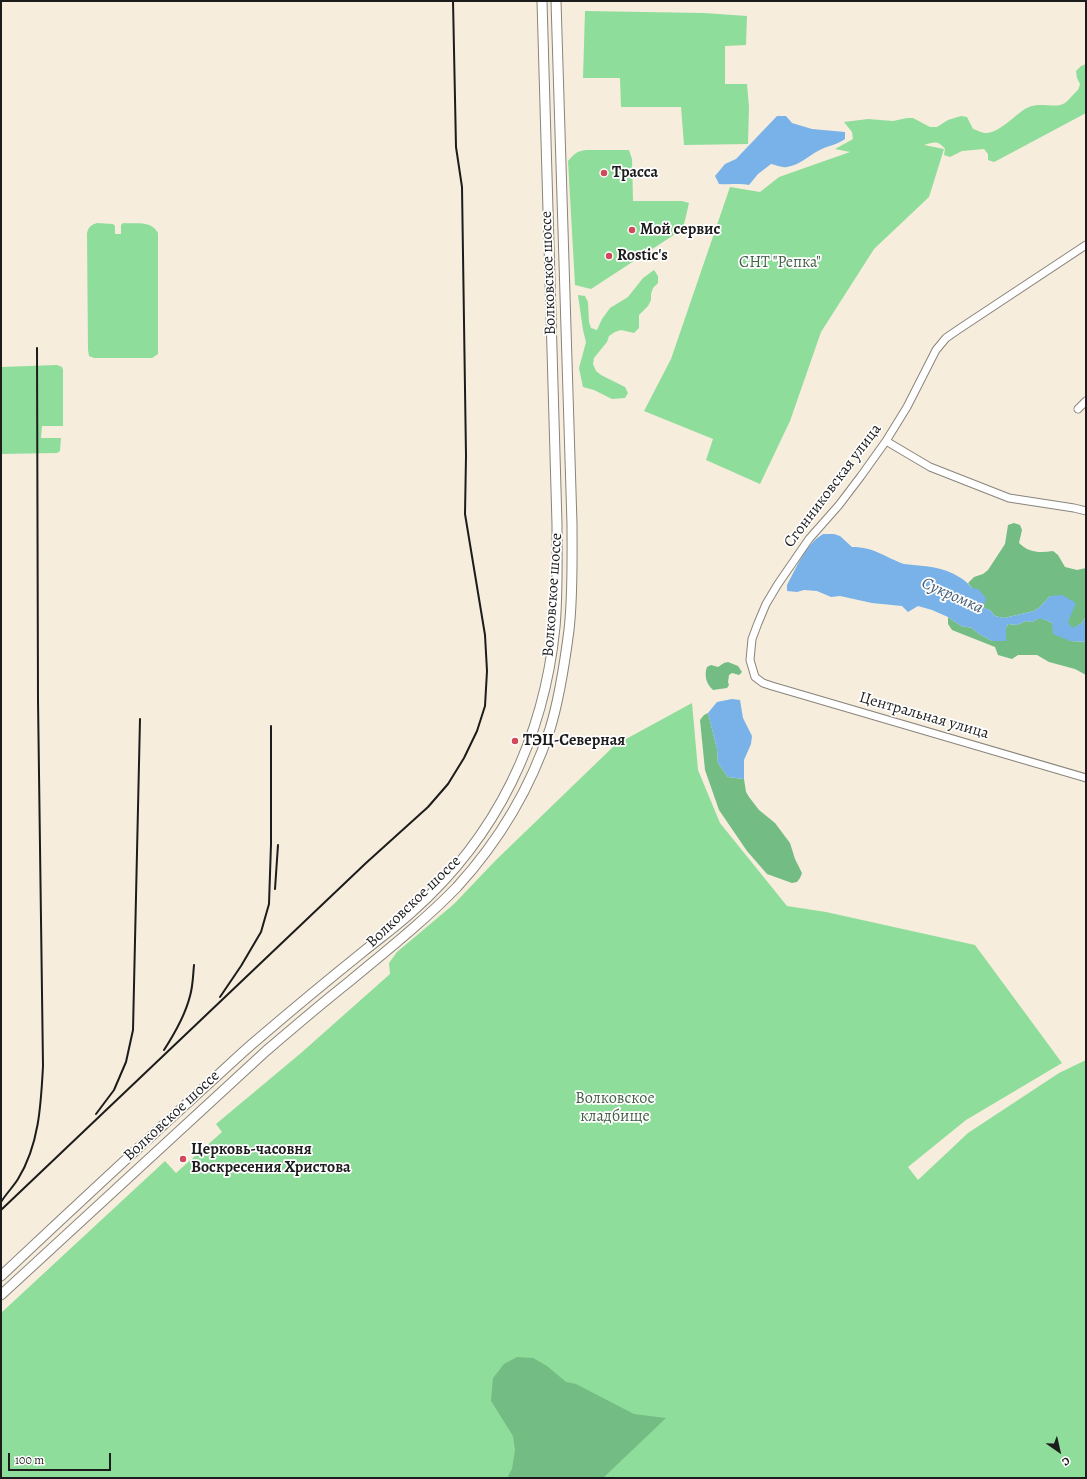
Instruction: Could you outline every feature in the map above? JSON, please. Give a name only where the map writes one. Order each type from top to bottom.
[{"type":"main road","name":"Волковское шоссе","points":[[1,1276],[168,1119],[256,1041],[414,910],[447,877],[476,842],[500,806],[521,764],[536,723],[542,700],[554,628],[557,579],[557,516],[542,1]]},
{"type":"main road","name":"Волковское шоссе","points":[[1,1296],[266,1051],[389,949],[457,886],[487,850],[512,812],[534,770],[550,728],[561,678],[569,630],[572,580],[556,1]]},
{"type":"street","name":"Сгонниковская улица","points":[[755,677],[750,660],[752,639],[766,604],[808,539],[857,482],[886,441],[907,407],[936,350],[946,338],[1086,245]]},
{"type":"street","points":[[1078,409],[1086,401]]},
{"type":"street","points":[[886,441],[930,467],[1010,498],[1086,511]]},
{"type":"street","name":"Центральная улица","points":[[755,677],[763,683],[772,686],[1086,778]]},
{"type":"green space","points":[[585,11],[704,13],[747,16],[746,45],[725,46],[725,84],[747,84],[749,107],[748,144],[684,145],[681,107],[621,107],[620,78],[583,78]]},
{"type":"green space","name":"СНТ \"Репка\"","points":[[1086,64],[1086,113],[994,162],[988,160],[988,154],[984,149],[962,151],[950,157],[944,155],[945,149],[938,143],[924,145],[944,149],[929,197],[874,249],[821,332],[790,421],[760,484],[706,460],[713,439],[644,411],[671,359],[730,187],[760,192],[779,177],[850,152],[835,149],[853,139],[852,132],[844,122],[868,119],[893,121],[913,118],[930,127],[937,127],[948,120],[961,116],[967,117],[973,129],[984,133],[997,130],[1029,107],[1038,105],[1059,105],[1065,103],[1080,86],[1076,71],[1081,66]]},
{"type":"green space","points":[[586,150],[629,150],[632,159],[633,201],[682,201],[689,203],[683,229],[591,289],[575,285],[568,161],[576,153]]},
{"type":"green space","points":[[97,223],[113,224],[115,226],[115,234],[121,234],[121,225],[123,223],[148,224],[158,233],[158,354],[152,358],[94,358],[89,356],[87,234],[90,227]]},
{"type":"green space","points":[[654,270],[658,276],[658,283],[653,288],[651,300],[648,306],[639,315],[639,328],[634,333],[621,330],[609,336],[607,342],[594,358],[593,364],[596,371],[625,387],[628,393],[625,398],[612,399],[594,390],[583,387],[579,368],[586,342],[578,295],[585,296],[588,302],[589,322],[591,328],[597,330],[602,319],[610,308],[628,297],[643,278]]},
{"type":"green space","points":[[57,365],[62,367],[63,370],[63,426],[42,426],[41,438],[61,438],[60,451],[57,453],[1,454],[1,367]]},
{"type":"green space","points":[[1014,523],[1020,525],[1022,530],[1019,543],[1027,549],[1039,552],[1053,551],[1058,555],[1065,567],[1077,570],[1086,568],[1086,616],[1082,623],[1072,629],[1050,596],[1034,611],[1004,618],[995,616],[990,610],[979,607],[972,588],[968,583],[974,577],[983,574],[988,570],[1005,544],[1008,525]]},
{"type":"green space","points":[[948,617],[961,626],[972,628],[979,634],[992,641],[1006,641],[1006,628],[1008,624],[1017,625],[1026,621],[1033,622],[1037,619],[1043,619],[1052,623],[1070,641],[1086,642],[1086,675],[1075,669],[1049,662],[1037,655],[1018,655],[1012,659],[998,655],[995,647],[952,630],[948,624]]},
{"type":"green space","points":[[728,662],[738,666],[742,672],[739,675],[732,673],[729,675],[729,685],[727,688],[713,690],[706,679],[707,667],[711,665],[718,667]]},
{"type":"green space","name":"Волковское кладбище","points":[[692,703],[698,770],[720,823],[787,906],[826,912],[975,945],[1062,1063],[966,1120],[908,1167],[918,1180],[968,1133],[1059,1073],[1086,1060],[1086,1478],[1,1478],[1,1313],[165,1161],[176,1173],[222,1132],[216,1124],[301,1053],[390,974],[389,963],[397,952],[454,904],[495,861],[615,745]]},
{"type":"green space","points":[[708,713],[717,749],[718,763],[728,777],[744,779],[746,792],[749,797],[759,810],[775,823],[790,843],[795,859],[802,873],[797,882],[792,883],[767,874],[747,851],[719,810],[705,770],[700,720]]},
{"type":"green space","points":[[517,1357],[533,1358],[547,1366],[566,1382],[576,1384],[634,1414],[666,1418],[603,1478],[509,1478],[508,1476],[512,1469],[515,1450],[513,1436],[491,1401],[493,1378],[504,1364]]},
{"type":"water","points":[[777,116],[786,116],[792,123],[812,129],[845,132],[845,139],[819,150],[792,166],[783,167],[771,164],[758,174],[749,185],[719,184],[715,176],[725,164],[736,159]]},
{"type":"water","name":"Сукромка","points":[[823,534],[834,534],[840,536],[852,547],[867,549],[904,564],[936,568],[950,572],[962,579],[972,588],[978,589],[986,598],[985,603],[980,607],[990,610],[995,616],[1004,618],[1034,611],[1050,596],[1062,595],[1076,603],[1068,622],[1072,628],[1082,623],[1086,616],[1086,642],[1070,641],[1053,634],[1052,623],[1043,619],[1037,619],[1033,622],[1026,621],[1017,625],[1008,624],[1006,628],[1006,641],[992,641],[979,634],[972,628],[961,626],[948,617],[918,606],[908,612],[902,606],[872,603],[840,596],[831,597],[817,591],[787,591],[787,585],[806,550]]},
{"type":"water","points":[[732,699],[740,700],[743,718],[752,736],[751,744],[744,760],[744,779],[728,777],[718,763],[717,749],[708,713],[717,702]]},
{"type":"railway","points":[[1,1210],[366,863],[428,807],[448,784],[464,758],[477,731],[485,706],[487,671],[485,635],[465,514],[466,456],[462,187],[456,147],[453,1]]},
{"type":"railway","points":[[1,1202],[18,1179],[25,1166],[35,1139],[40,1110],[43,1066],[38,700],[37,348]]},
{"type":"railway","points":[[96,1114],[114,1090],[126,1062],[133,1030],[140,719]]},
{"type":"railway","points":[[220,997],[241,966],[261,932],[269,904],[271,844],[271,726]]},
{"type":"railway","points":[[275,889],[278,845]]},
{"type":"railway","points":[[164,1050],[179,1024],[188,1003],[192,988],[194,965]]},
{"type":"place","name":"Трасса","points":[[604,173]]},
{"type":"place","name":"Мой сервис","points":[[632,230]]},
{"type":"place","name":"Rostic's","points":[[609,256]]},
{"type":"place","name":"ТЭЦ-Северная","points":[[515,741]]},
{"type":"place","name":"Церковь-часовня Воскресения Христова","points":[[183,1159]]}]
